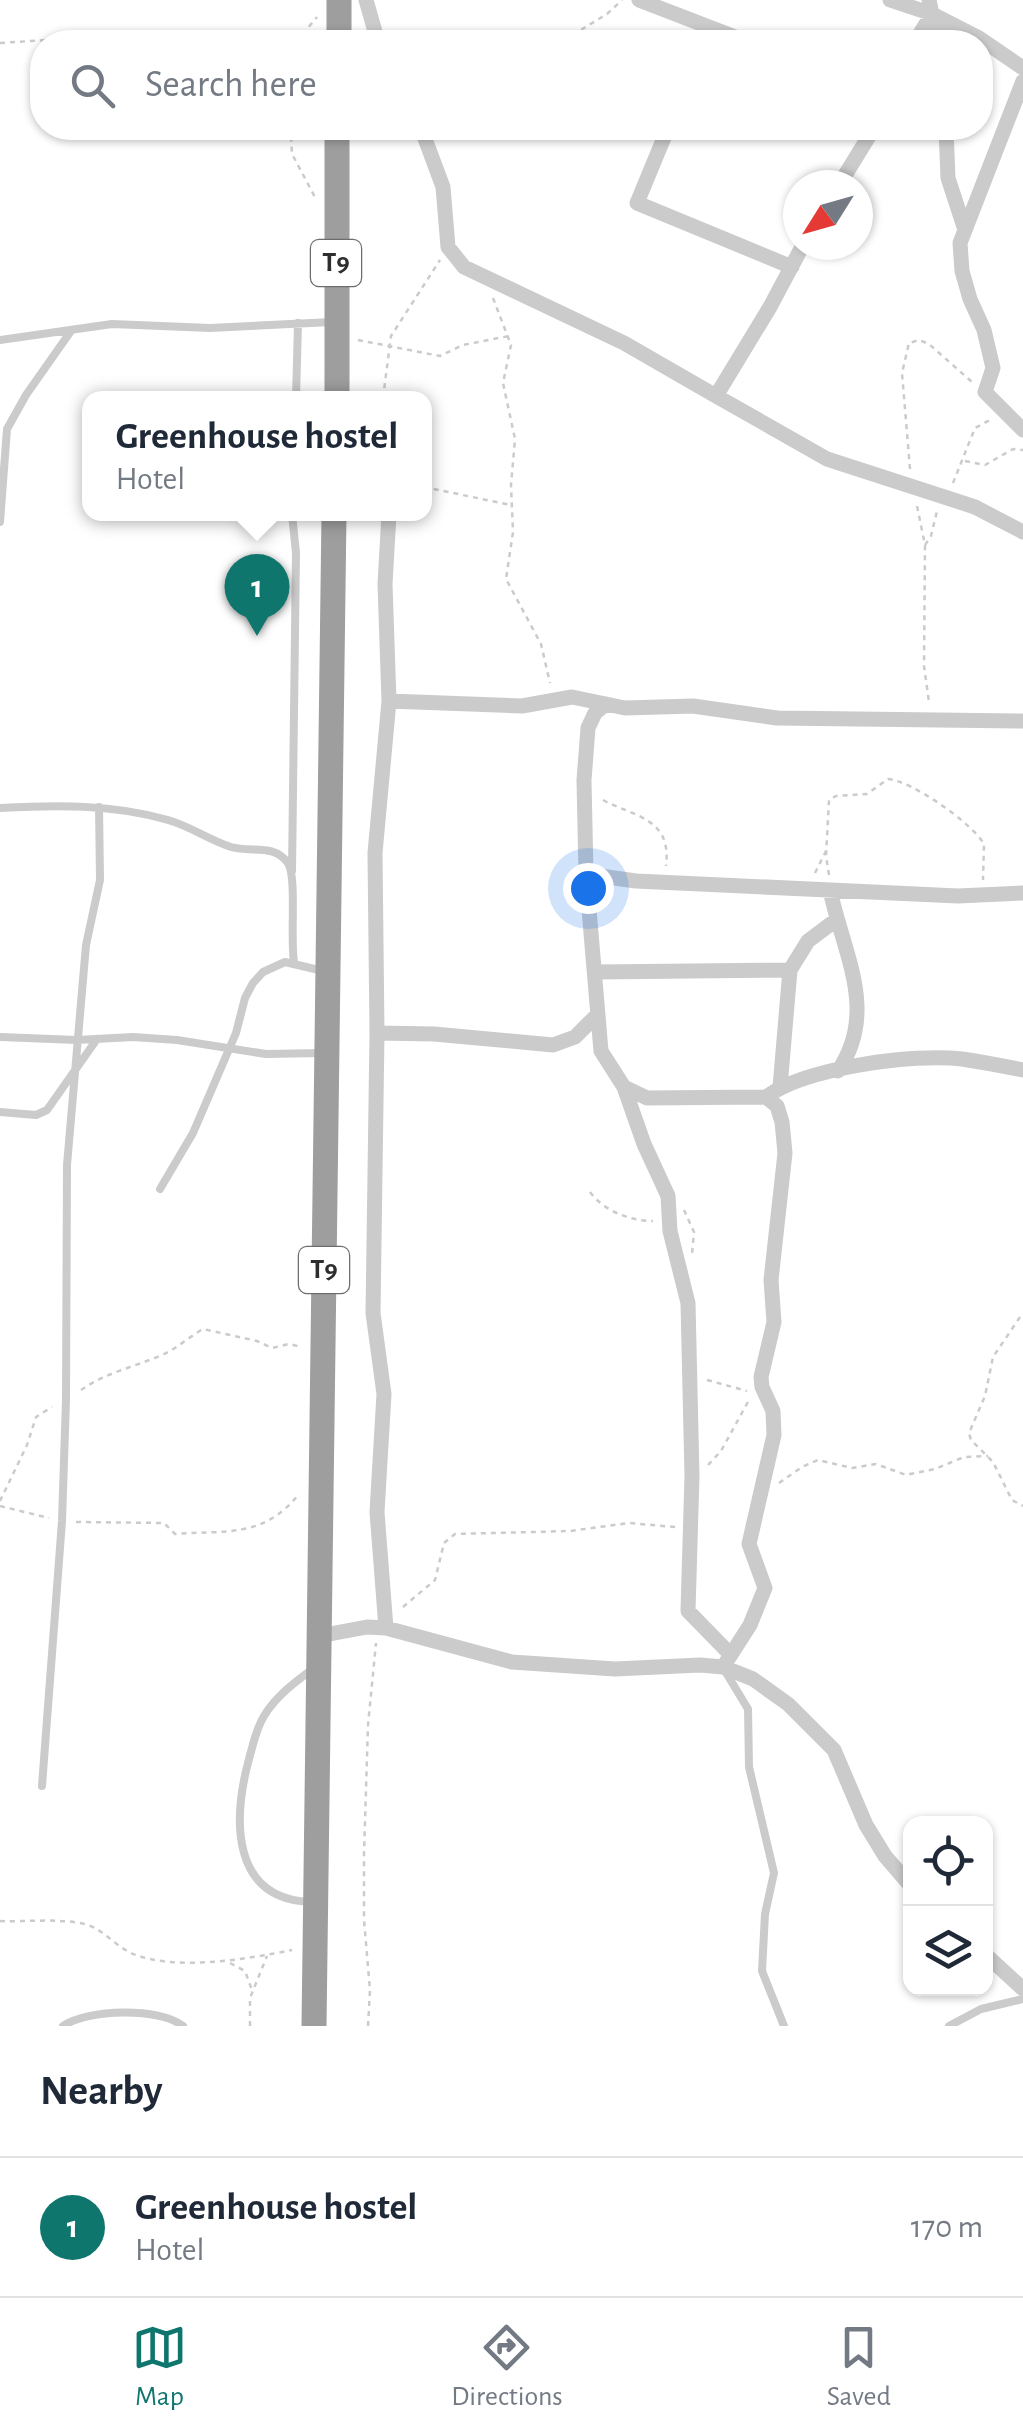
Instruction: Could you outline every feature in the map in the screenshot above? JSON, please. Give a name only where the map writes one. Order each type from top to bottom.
[{"type":"highway","name":"T9","points":[[337,391],[338,140]]},
{"type":"highway","name":"T9","points":[[314,2026],[334,521]]},
{"type":"street","points":[[366,0],[375,30]]},
{"type":"street","points":[[639,0],[697,30]]},
{"type":"street","points":[[890,0],[931,7],[966,30]]},
{"type":"street","points":[[920,30],[931,7]]},
{"type":"street","points":[[993,48],[1023,68]]},
{"type":"street","points":[[1023,81],[960,243],[962,271],[993,368],[985,392],[1023,430]]},
{"type":"street","points":[[425,140],[443,187],[448,248],[464,267],[624,342],[664,369],[826,458],[975,507],[1023,532]]},
{"type":"street","points":[[663,140],[638,203],[792,266]]},
{"type":"street","points":[[848,170],[867,140]]},
{"type":"street","points":[[946,140],[948,178],[964,227]]},
{"type":"street","points":[[716,396],[795,260]]},
{"type":"street","points":[[386,1623],[377,1512],[384,1394],[373,1313],[378,1033],[376,853],[389,701],[385,584],[389,521]]},
{"type":"street","points":[[389,701],[522,706],[572,697],[636,708],[709,707],[799,719],[1023,721]]},
{"type":"street","points":[[606,704],[595,713],[588,728],[584,780],[586,874],[597,1015],[601,1051],[624,1086],[668,1196],[670,1232],[688,1303],[692,1476],[688,1610],[727,1661],[818,1730],[834,1750],[866,1825],[903,1875]]},
{"type":"street","points":[[586,874],[830,890],[983,896],[1023,893]]},
{"type":"street","points":[[830,890],[855,982],[858,1019],[850,1053],[838,1071]]},
{"type":"street","points":[[727,1661],[750,1625],[766,1588],[750,1544],[774,1435],[773,1411],[761,1377],[774,1322],[771,1280],[785,1154],[782,1122],[773,1092],[790,970],[808,941],[836,920]]},
{"type":"street","points":[[596,972],[790,970]]},
{"type":"street","points":[[554,1045],[575,1037],[597,1015]]},
{"type":"street","points":[[378,1033],[434,1034],[601,1051]]},
{"type":"street","points":[[624,1086],[647,1098],[670,1100],[773,1092],[794,1080],[936,1058],[1023,1070]]},
{"type":"street","points":[[319,1636],[386,1623],[512,1662],[567,1668],[727,1661]]},
{"type":"street","points":[[993,1962],[1023,1989]]},
{"type":"lane","points":[[0,340],[112,324],[210,328],[298,323],[336,328]]},
{"type":"lane","points":[[296,391],[298,323]]},
{"type":"lane","points":[[0,522],[7,430],[26,395],[72,330]]},
{"type":"lane","points":[[293,521],[296,554],[291,936],[294,962]]},
{"type":"lane","points":[[0,808],[99,807],[170,820],[235,848],[278,853],[292,871]]},
{"type":"lane","points":[[42,1786],[62,1521],[67,1165],[86,945],[100,880],[99,807]]},
{"type":"lane","points":[[160,1189],[193,1133],[252,983],[274,965],[294,962],[327,972]]},
{"type":"lane","points":[[0,1037],[177,1040],[266,1054],[326,1053]]},
{"type":"lane","points":[[0,1112],[36,1114],[47,1110],[97,1039]]},
{"type":"lane","points":[[727,1661],[748,1709],[749,1767],[774,1873],[765,1914],[762,1970],[784,2026]]},
{"type":"lane","points":[[315,1902],[284,1899],[263,1884],[243,1853],[238,1824],[244,1777],[264,1716],[290,1686],[319,1664]]},
{"type":"lane","points":[[949,2026],[981,2009],[1023,1998]]},
{"type":"lane","points":[[63,2026],[73,2020],[107,2014],[155,2014],[182,2026]]},
{"type":"path","points":[[581,30],[622,0]]},
{"type":"path","points":[[308,30],[331,6]]},
{"type":"path","points":[[0,44],[30,41]]},
{"type":"path","points":[[291,140],[292,154],[315,198],[336,224]]},
{"type":"path","points":[[384,391],[391,336],[448,248]]},
{"type":"path","points":[[479,274],[508,336],[511,354],[504,383],[516,439],[513,532],[506,579],[541,644],[552,699]]},
{"type":"path","points":[[336,328],[387,346],[440,356],[463,345],[508,336]]},
{"type":"path","points":[[933,718],[924,666],[925,545],[910,486],[902,373],[908,343],[919,340],[929,344],[985,392]]},
{"type":"path","points":[[925,545],[932,536],[942,497],[957,477],[975,428],[984,421],[1008,417]]},
{"type":"path","points":[[963,460],[984,465],[1013,448],[1023,450]]},
{"type":"path","points":[[432,488],[512,505]]},
{"type":"path","points":[[584,780],[600,798],[654,824],[666,847],[663,882]]},
{"type":"path","points":[[830,890],[827,849],[828,806],[832,797],[861,796],[882,780],[903,781],[981,837],[985,852],[983,896]]},
{"type":"path","points":[[808,888],[827,849]]},
{"type":"path","points":[[590,1192],[606,1208],[639,1222],[653,1221],[670,1232]]},
{"type":"path","points":[[1020,1317],[994,1357],[984,1396],[968,1433],[988,1456],[1012,1500],[1023,1506]]},
{"type":"path","points":[[300,1492],[270,1520],[236,1533],[176,1534],[164,1523],[62,1521],[0,1503],[36,1417],[100,1377],[122,1373],[160,1356],[203,1329],[257,1340],[272,1348],[289,1344],[324,1350]]},
{"type":"path","points":[[689,1371],[718,1384],[754,1391],[720,1451],[692,1476]]},
{"type":"path","points":[[760,1497],[802,1466],[818,1460],[852,1468],[876,1464],[906,1474],[935,1470],[964,1458],[988,1456]]},
{"type":"path","points":[[368,2026],[364,1854],[368,1726],[377,1640],[386,1623],[435,1580],[444,1543],[454,1534],[570,1531],[629,1523],[666,1528],[692,1524]]},
{"type":"path","points":[[0,1921],[92,1926],[115,1944],[142,1956],[228,1962],[314,1947]]},
{"type":"path","points":[[250,2026],[253,1991],[267,1956]]},
{"type":"path","points":[[228,1962],[245,1972],[253,1991]]},
{"type":"place","name":"Greenhouse hostel","points":[[257,636]]}]
